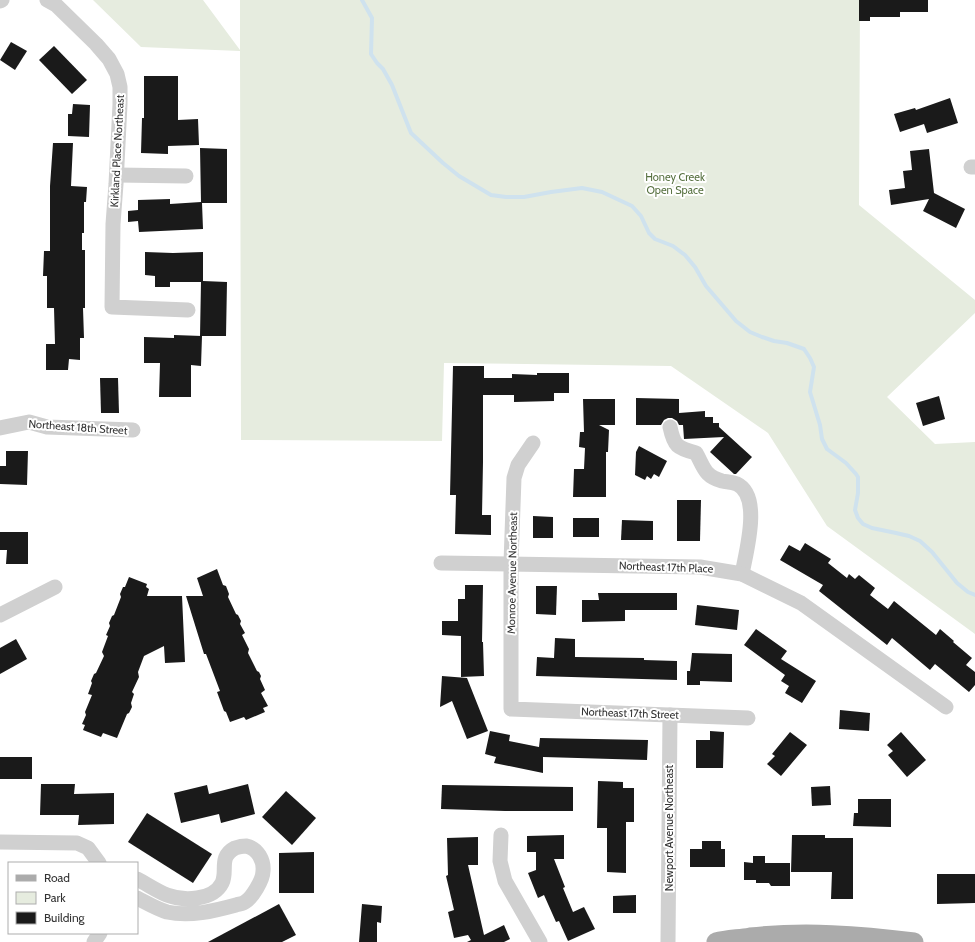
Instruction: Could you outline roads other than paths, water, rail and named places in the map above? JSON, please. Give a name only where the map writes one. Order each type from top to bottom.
[{"type":"main road","points":[[716,942],[769,935],[790,934],[810,934],[914,942]]},
{"type":"street","name":"Kirkland Place Northeast","points":[[47,0],[56,5],[96,44],[109,59],[117,74],[120,87],[117,175],[113,224],[112,307],[188,310]]},
{"type":"street","points":[[117,175],[186,176]]},
{"type":"street","name":"Northeast 18th Street","points":[[0,428],[29,422],[47,427],[133,430]]},
{"type":"street","points":[[670,427],[673,440],[676,445],[696,454],[708,474],[715,479],[736,484],[743,488],[747,496],[750,503],[751,519],[742,574]]},
{"type":"street","name":"Monroe Avenue Northeast","points":[[511,710],[511,563],[514,478],[518,465],[533,443]]},
{"type":"street","name":"Northeast 17th Place","points":[[441,563],[700,567],[742,574],[800,603],[946,707]]},
{"type":"street","points":[[0,615],[55,587]]},
{"type":"street","name":"Northeast 17th Street","points":[[511,710],[748,718]]},
{"type":"street","name":"Newport Avenue Northeast","points":[[668,942],[670,715]]},
{"type":"street","points":[[501,835],[500,861],[505,881],[540,942]]},
{"type":"street","points":[[0,842],[77,843],[88,848],[99,862]]},
{"type":"street","points":[[138,880],[166,895],[182,898],[206,896],[215,892],[222,882],[225,858],[230,851],[237,847],[246,846],[252,848],[259,854],[262,860],[263,872],[254,892],[245,902],[207,912],[184,915],[167,912],[138,898]]},
{"type":"waterway","points":[[362,0],[372,18],[371,54],[383,69],[392,85],[411,133],[459,176],[491,195],[524,197],[582,188],[602,192],[632,206],[641,216],[649,233],[655,239],[673,246],[685,255],[695,267],[706,286],[736,321],[750,332],[762,337],[804,349],[814,367],[810,392],[820,425],[822,439],[827,449],[846,463],[858,477],[858,493],[855,510],[858,518],[863,524],[872,528],[909,536],[920,541],[932,552],[957,583],[968,592],[975,595]]},
{"type":"park label","name":"Honey Creek Open Space","points":[[675,183]]}]
